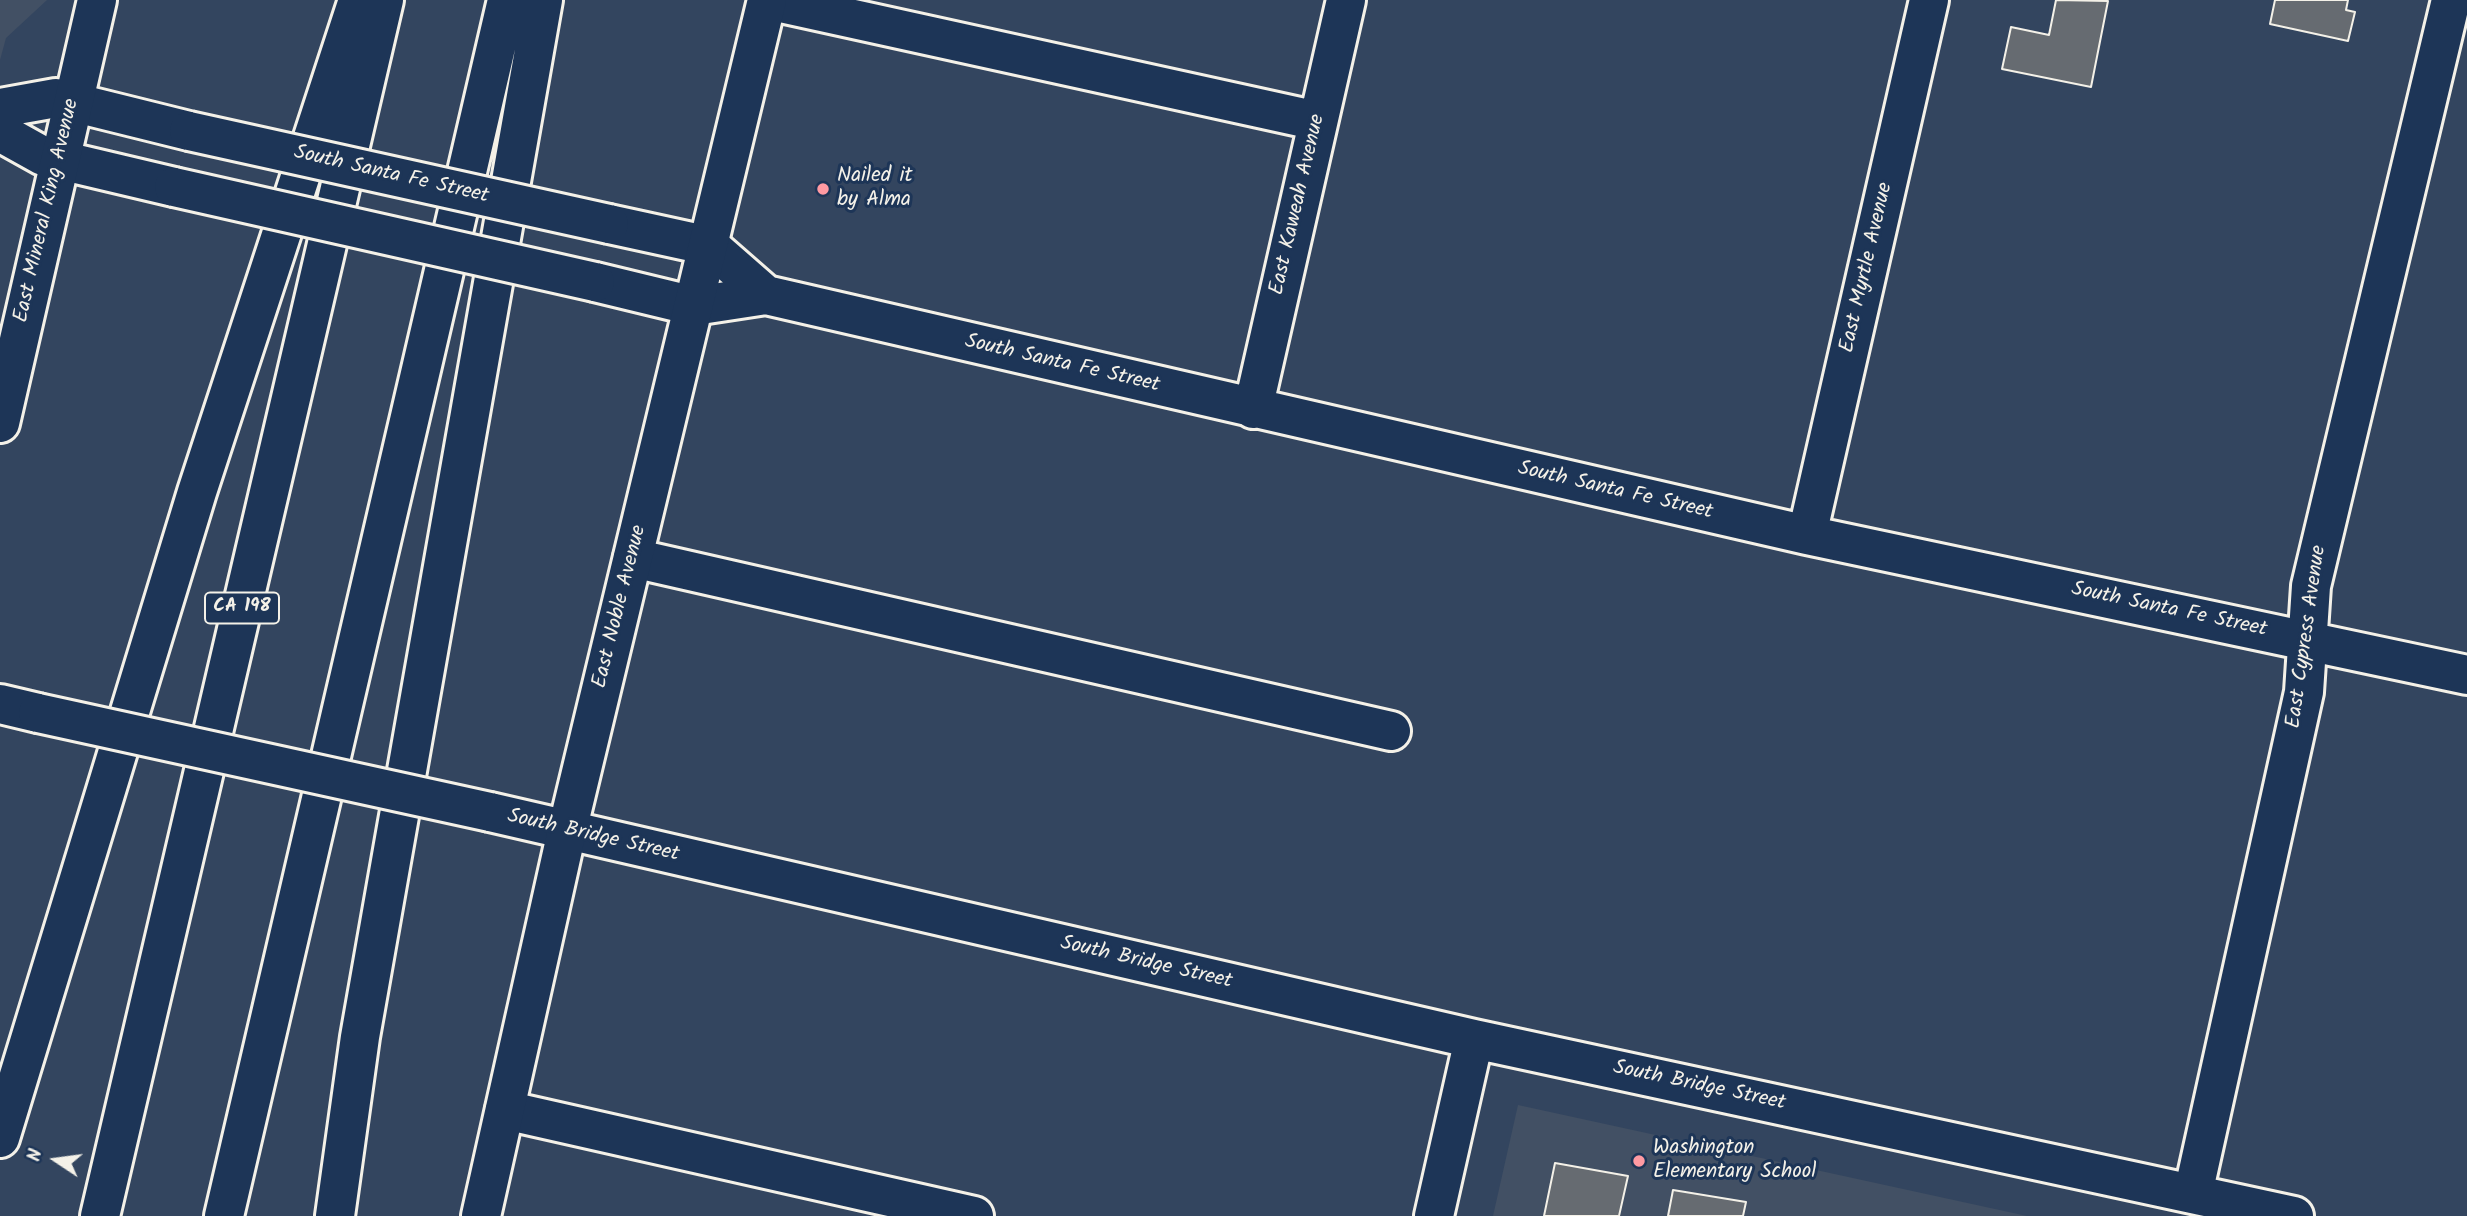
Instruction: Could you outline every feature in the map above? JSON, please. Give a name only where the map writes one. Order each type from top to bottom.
[{"type":"main road","name":"East Mineral King Avenue","points":[[0,423],[5,380],[97,0]]},
{"type":"main road","points":[[0,1138],[197,492],[358,0]]},
{"type":"main road","name":"CA 198","points":[[100,1216],[384,0]]},
{"type":"main road","points":[[224,1216],[507,0]]},
{"type":"main road","points":[[335,1216],[360,1037],[543,0]]},
{"type":"main road","points":[[767,0],[1318,121]]},
{"type":"main road","name":"East Noble Avenue","points":[[481,1216],[567,831],[710,246],[767,0]]},
{"type":"main road","name":"East Kaweah Avenue","points":[[1253,409],[1346,0]]},
{"type":"main road","name":"East Myrtle Avenue","points":[[1807,535],[1929,0]]},
{"type":"main road","name":"East Cypress Avenue","points":[[2193,1194],[2304,692],[2311,586],[2451,0]]},
{"type":"main road","name":"South Santa Fe Street","points":[[0,108],[56,98],[189,131],[710,246],[766,295]]},
{"type":"main road","name":"South Santa Fe Street","points":[[0,132],[43,156],[694,306],[766,295],[1807,535],[2307,639],[2467,676]]},
{"type":"main road","points":[[633,558],[1391,731]]},
{"type":"main road","name":"South Bridge Street","points":[[0,704],[490,813],[1474,1039],[2294,1216]]},
{"type":"main road","points":[[1434,1216],[1474,1039]]},
{"type":"main road","points":[[505,1110],[974,1216]]},
{"type":"shaded area","points":[[0,0],[47,0],[6,38],[0,60]]},
{"type":"shaded area","name":"Washington Elementary School","points":[[1518,1105],[2027,1216],[1493,1216]]},
{"type":"building","points":[[2056,0],[2108,1],[2091,87],[2002,69],[2011,27],[2049,35]]},
{"type":"building","points":[[2275,0],[2348,0],[2346,10],[2355,12],[2348,41],[2270,24]]},
{"type":"building","points":[[1555,1163],[1628,1176],[1619,1216],[1544,1216]]},
{"type":"building","points":[[1673,1190],[1746,1202],[1743,1216],[1668,1216]]},
{"type":"place","name":"Nailed it by Alma","points":[[823,189]]},
{"type":"place","name":"Washington Elementary School","points":[[1639,1161]]}]
